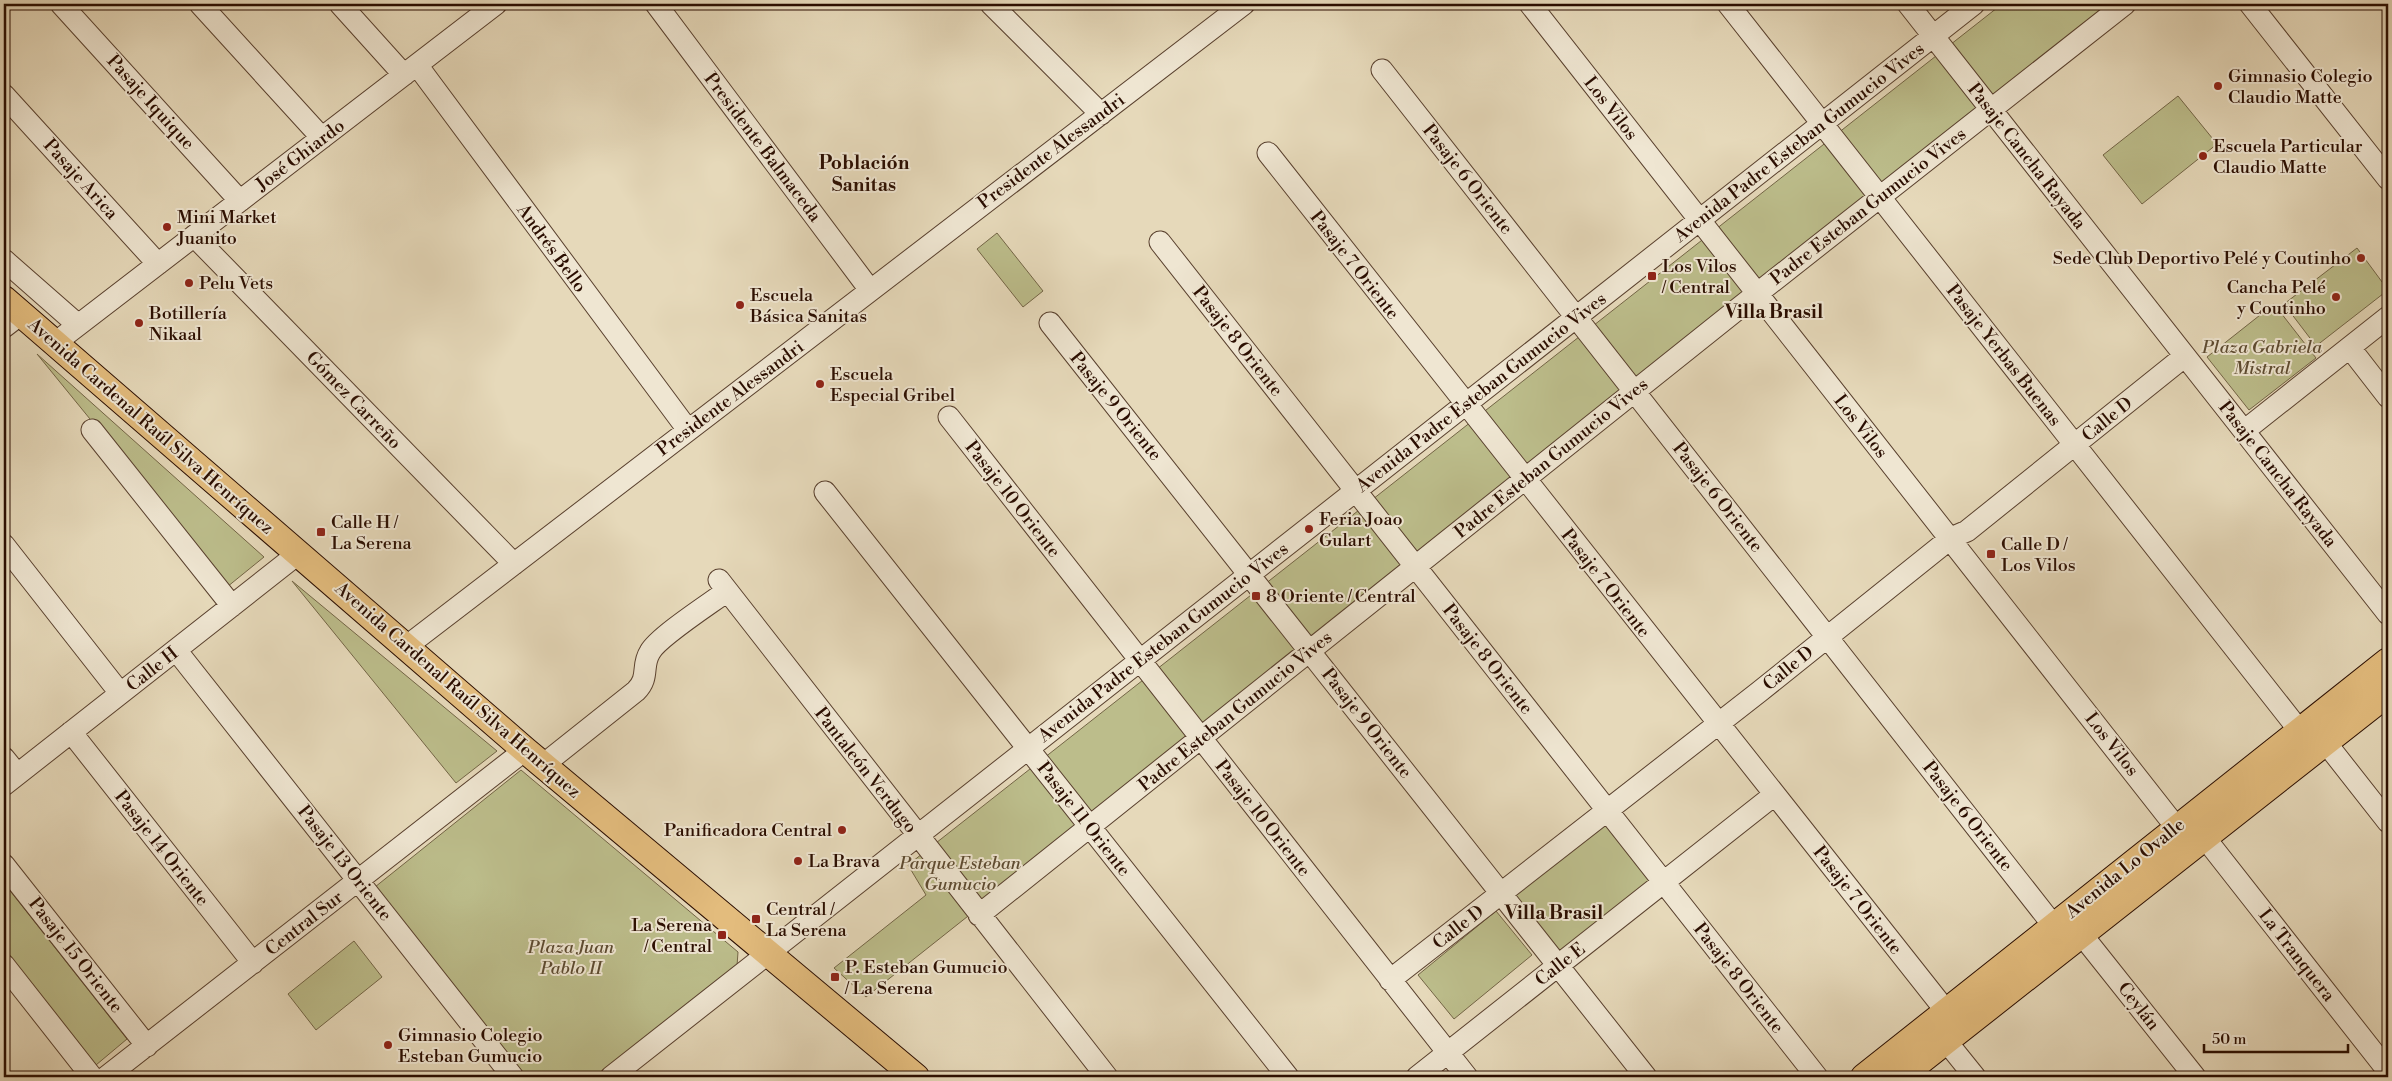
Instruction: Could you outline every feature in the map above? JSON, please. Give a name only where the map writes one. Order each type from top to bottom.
[{"type":"main road","name":"Avenida Cardenal Raúl Silva Henríquez","points":[[9,314],[55,343],[534,757],[916,1077]]},
{"type":"main road","name":"Avenida Lo Ovalle","points":[[1864,1077],[2176,827],[2388,661]]},
{"type":"main road","name":"Avenida Lo Ovalle","points":[[1900,1077],[2388,693]]},
{"type":"street","name":"Pasaje Iquique","points":[[61,4],[240,200]]},
{"type":"street","points":[[200,4],[322,138]]},
{"type":"street","name":"Andrés Bello","points":[[340,4],[410,70],[688,430]]},
{"type":"street","name":"Presidente Balmaceda","points":[[656,4],[870,290]]},
{"type":"street","points":[[992,4],[1101,114]]},
{"type":"street","name":"Presidente Alessandri","points":[[407,646],[1244,4]]},
{"type":"street","name":"Los Vilos","points":[[1530,4],[2176,827],[2199,843]]},
{"type":"street","name":"Pasaje Yerbas Buenas","points":[[1728,4],[2300,730]]},
{"type":"street","name":"Pasaje Cancha Rayada","points":[[1908,4],[2388,614]]},
{"type":"street","name":"Avenida Padre Esteban Gumucio Vives","points":[[611,1077],[1974,4]]},
{"type":"street","name":"Padre Esteban Gumucio Vives","points":[[979,914],[1757,294],[2125,4]]},
{"type":"street","points":[[2250,4],[2388,178]]},
{"type":"street","name":"José Ghiardo","points":[[55,343],[410,70],[488,6]]},
{"type":"street","name":"Pasaje 6 Oriente","points":[[1382,70],[2054,925]]},
{"type":"street","name":"Pasaje Arica","points":[[4,95],[158,264]]},
{"type":"street","name":"Pasaje 7 Oriente","points":[[1268,153],[1524,480],[1946,1011]]},
{"type":"street","name":"Gómez Carreño","points":[[194,236],[514,564]]},
{"type":"street","name":"Pasaje 8 Oriente","points":[[1160,242],[1817,1077]]},
{"type":"street","name":"Avenida Cardenal Raúl Silva Henríquez","points":[[4,260],[78,325]]},
{"type":"street","points":[[2244,431],[2388,317]]},
{"type":"street","name":"Pasaje 9 Oriente","points":[[1050,323],[1646,1077]]},
{"type":"street","points":[[2350,348],[2388,397]]},
{"type":"street","name":"Calle D","points":[[1390,980],[1718,724],[1950,538],[1967,531],[2186,356]]},
{"type":"street","name":"Pasaje 10 Oriente","points":[[949,417],[1467,1077]]},
{"type":"street","points":[[92,430],[232,606]]},
{"type":"street","name":"Pasaje 11 Oriente","points":[[825,492],[1288,1077]]},
{"type":"street","points":[[4,546],[120,693]]},
{"type":"street","name":"Calle H","points":[[10,780],[299,553]]},
{"type":"street","name":"Central Sur","points":[[106,1077],[358,880],[534,757],[636,692],[644,680],[647,658],[655,645],[723,585]]},
{"type":"street","name":"Pantaleón Verdugo","points":[[723,585],[1107,1077]]},
{"type":"street","name":"Pasaje 13 Oriente","points":[[176,650],[513,1077]]},
{"type":"street","name":"Pasaje 14 Oriente","points":[[71,732],[253,963]]},
{"type":"street","points":[[2326,743],[2388,822]]},
{"type":"street","points":[[4,758],[10,780]]},
{"type":"street","name":"Calle E","points":[[1417,1077],[1774,795]]},
{"type":"street","name":"La Tranquera","points":[[2199,843],[2388,1071]]},
{"type":"street","name":"Pasaje 15 Oriente","points":[[4,865],[147,1046]]},
{"type":"street","name":"Ceylán","points":[[2082,935],[2195,1077]]},
{"type":"street","points":[[4,965],[92,1077]]},
{"type":"street","points":[[1946,1041],[1975,1077]]},
{"type":"green space","name":"Parque Esteban Gumucio","points":[[2002,4],[2118,4],[866,997],[834,968],[926,895],[908,865]]},
{"type":"green space","points":[[2178,96],[2217,144],[2142,204],[2103,155]]},
{"type":"green space","points":[[997,233],[1043,291],[1023,307],[977,249]]},
{"type":"green space","name":"Cancha Pelé y Coutinho","points":[[2357,248],[2388,290],[2316,346],[2284,304]]},
{"type":"green space","name":"Plaza Gabriela Mistral","points":[[2274,304],[2316,358],[2249,410],[2207,357]]},
{"type":"green space","points":[[37,354],[264,557],[227,587]]},
{"type":"green space","points":[[292,581],[497,751],[456,783]]},
{"type":"green space","name":"Plaza Juan Pablo II","points":[[521,770],[738,952],[737,966],[600,1077],[524,1077],[375,887]]},
{"type":"green space","points":[[1608,825],[1650,877],[1651,886],[1557,953],[1515,900],[1516,892],[1601,826]]},
{"type":"green space","points":[[4,883],[127,1039],[96,1065],[4,949]]},
{"type":"green space","points":[[1496,911],[1532,955],[1454,1019],[1418,975]]},
{"type":"green space","points":[[354,941],[382,977],[316,1030],[288,994]]},
{"type":"place","name":"Gimnasio Colegio Claudio Matte","points":[[2218,86]]},
{"type":"place","name":"Escuela Particular Claudio Matte","points":[[2203,156]]},
{"type":"place","name":"Mini Market Juanito","points":[[167,227]]},
{"type":"place","name":"Sede Club Deportivo Pelé y Coutinho","points":[[2361,258]]},
{"type":"place","name":"Los Vilos / Central","points":[[1652,276]]},
{"type":"place","name":"Pelu Vets","points":[[189,283]]},
{"type":"place","name":"Cancha Pelé y Coutinho","points":[[2336,297]]},
{"type":"place","name":"Escuela Básica Sanitas","points":[[740,305]]},
{"type":"place","name":"Botillería Nikaal","points":[[139,323]]},
{"type":"place","name":"Escuela Especial Gribel","points":[[820,384]]},
{"type":"place","name":"Feria Joao Gulart","points":[[1309,529]]},
{"type":"place","name":"Calle H / La Serena","points":[[321,532]]},
{"type":"place","name":"Calle D / Los Vilos","points":[[1991,554]]},
{"type":"place","name":"8 Oriente / Central","points":[[1256,596]]},
{"type":"place","name":"Panificadora Central","points":[[842,830]]},
{"type":"place","name":"La Brava","points":[[798,861]]},
{"type":"place","name":"Central / La Serena","points":[[756,919]]},
{"type":"place","name":"La Serena / Central","points":[[722,935]]},
{"type":"place","name":"P. Esteban Gumucio / La Serena","points":[[835,977]]},
{"type":"place","name":"Gimnasio Colegio Esteban Gumucio","points":[[388,1045]]},
{"type":"district","name":"Población Sanitas","points":[[864,173]]},
{"type":"district","name":"Villa Brasil","points":[[1774,311]]},
{"type":"district","name":"Villa Brasil","points":[[1554,912]]}]
